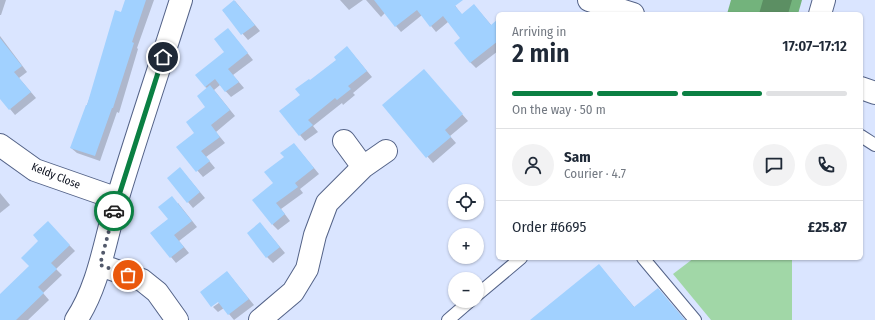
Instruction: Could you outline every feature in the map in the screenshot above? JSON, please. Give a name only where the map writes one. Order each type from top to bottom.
[{"type":"street","points":[[76,320],[84,308],[100,265],[118,199],[181,0]]},
{"type":"street","points":[[589,0],[627,12]]},
{"type":"street","points":[[821,12],[824,0]]},
{"type":"street","points":[[863,89],[875,93]]},
{"type":"street","points":[[344,141],[363,167]]},
{"type":"street","name":"Keldy Close","points":[[0,145],[35,170],[118,199]]},
{"type":"street","points":[[260,320],[293,292],[307,269],[315,235],[327,203],[363,167],[386,151]]},
{"type":"street","points":[[100,265],[142,280],[157,292],[177,320]]},
{"type":"lane","points":[[863,137],[875,145]]},
{"type":"lane","points":[[484,289],[520,260]]},
{"type":"lane","points":[[645,260],[695,320]]},
{"type":"lane","points":[[448,320],[462,308]]},
{"type":"green space","points":[[731,0],[802,0],[799,12],[728,12]]},
{"type":"green space","points":[[691,260],[792,260],[792,320],[711,320],[673,274]]},
{"type":"building","points":[[125,0],[146,0],[113,108],[95,156],[70,148],[87,105],[115,10],[121,12]]},
{"type":"building","points":[[234,0],[255,25],[241,35],[222,10]]},
{"type":"building","points":[[374,0],[463,0],[455,6],[462,14],[474,4],[491,25],[496,21],[496,43],[470,63],[454,43],[460,38],[443,16],[430,27],[417,10],[395,27]]},
{"type":"building","points":[[228,28],[248,53],[228,69],[239,82],[225,92],[215,79],[205,87],[195,75],[224,52],[214,39]]},
{"type":"building","points":[[0,38],[22,66],[14,72],[31,92],[9,110],[0,99]]},
{"type":"building","points":[[347,46],[367,71],[348,86],[351,89],[337,100],[335,98],[308,120],[313,125],[299,136],[279,111],[300,95],[295,89],[309,79],[310,80],[336,60],[334,57]]},
{"type":"building","points":[[424,69],[463,114],[445,130],[451,137],[426,158],[382,105]]},
{"type":"building","points":[[210,85],[230,110],[211,125],[220,137],[201,151],[210,161],[196,172],[176,147],[194,133],[186,122],[205,107],[197,96]]},
{"type":"building","points":[[294,143],[314,168],[295,183],[298,187],[276,203],[285,214],[272,225],[252,200],[273,183],[264,172],[284,157],[280,153]]},
{"type":"building","points":[[180,167],[200,192],[187,203],[167,178]]},
{"type":"building","points":[[172,196],[192,221],[174,235],[184,247],[170,258],[150,233],[168,219],[158,207]]},
{"type":"building","points":[[48,221],[70,245],[51,263],[57,269],[38,287],[44,293],[16,320],[0,320],[0,294],[29,266],[21,258],[38,241],[33,235]]},
{"type":"building","points":[[260,222],[280,247],[266,258],[247,233]]},
{"type":"building","points":[[599,264],[634,307],[658,288],[685,320],[530,320]]},
{"type":"building","points":[[227,271],[249,299],[228,315],[218,302],[211,307],[200,292]]},
{"type":"way so far","points":[[114,211],[100,265],[128,275]]},
{"type":"route","points":[[114,211],[163,57]]}]
